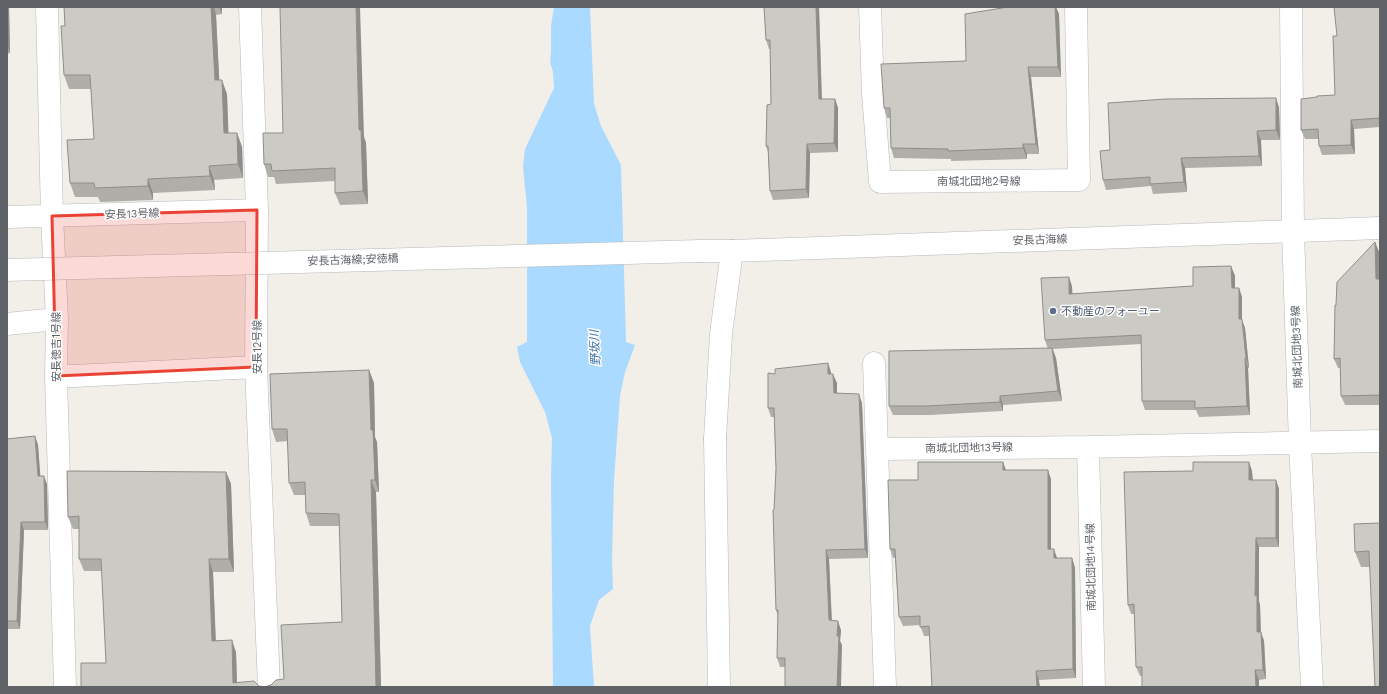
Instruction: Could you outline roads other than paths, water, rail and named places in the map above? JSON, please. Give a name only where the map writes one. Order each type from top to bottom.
[{"type":"street","name":"安長徳吉1号線","points":[[47,7],[52,216],[57,319],[56,376],[65,687]]},
{"type":"street","name":"安長12号線","points":[[250,7],[257,210],[256,367],[269,687]]},
{"type":"street","name":"南城北団地2号線","points":[[870,7],[873,94],[880,182],[1079,180],[1076,7]]},
{"type":"street","name":"南城北団地3号線","points":[[1291,7],[1293,231],[1300,444],[1312,687]]},
{"type":"street","name":"安長13号線","points":[[7,217],[257,210]]},
{"type":"street","name":"安長古海線","points":[[700,251],[1380,228]]},
{"type":"street","name":"安長古海線;安徳橋","points":[[7,270],[700,251]]},
{"type":"street","points":[[719,687],[715,439],[721,334],[732,251]]},
{"type":"street","points":[[7,324],[57,319]]},
{"type":"street","points":[[874,363],[885,687]]},
{"type":"street","points":[[56,376],[256,367]]},
{"type":"street","name":"南城北団地13号線","points":[[877,449],[1300,444],[1380,441]]},
{"type":"street","name":"南城北団地14号線","points":[[1088,447],[1094,687]]},
{"type":"water","name":"野坂川","points":[[554,7],[590,7],[594,104],[601,126],[621,165],[626,342],[635,345],[625,372],[620,396],[614,480],[612,561],[613,589],[599,600],[590,626],[594,687],[553,687],[552,438],[545,412],[520,362],[517,347],[527,342],[527,208],[523,166],[525,149],[554,88],[553,72],[550,62],[551,26]]},
{"type":"place","name":"不動産のフォーユー","points":[[1053,311]]}]
